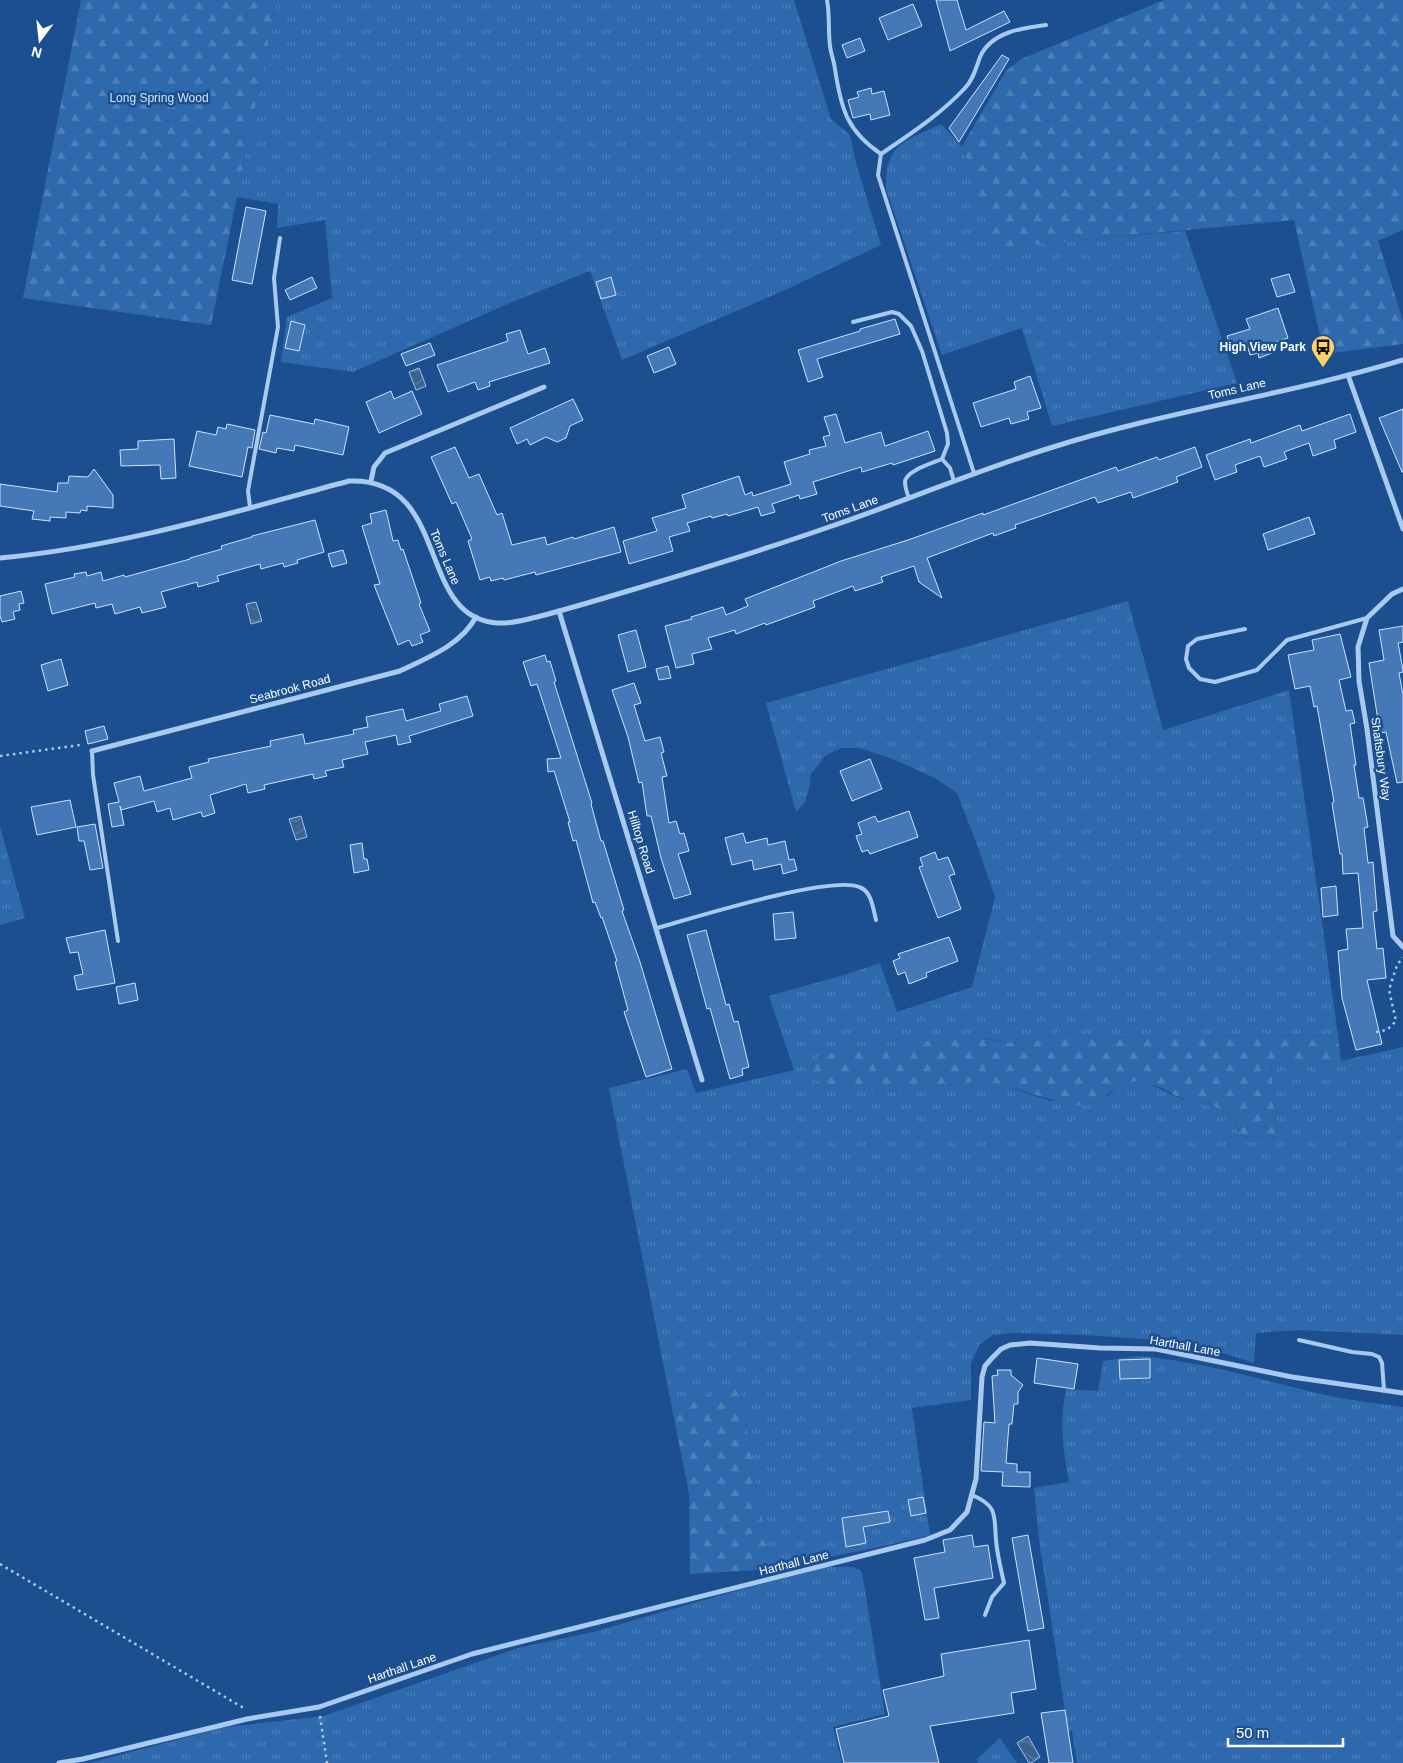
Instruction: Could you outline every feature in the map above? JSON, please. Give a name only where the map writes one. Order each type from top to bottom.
[{"type":"street","name":"Toms Lane","points":[[0,558],[84,548],[160,531],[349,481],[370,481],[384,486],[407,503],[425,534],[448,591],[462,608],[476,618],[496,623],[506,623],[559,611],[692,572],[832,527],[974,473],[1120,426],[1348,375],[1403,360]]},
{"type":"street","points":[[1348,375],[1403,529]]},
{"type":"street","points":[[370,481],[374,467],[385,454],[544,387]]},
{"type":"street","name":"Shaftsbury Way","points":[[1403,589],[1392,594],[1367,618],[1358,646],[1359,680],[1393,936],[1403,948]]},
{"type":"street","name":"Hilltop Road","points":[[559,611],[702,1080]]},
{"type":"street","name":"Seabrook Road","points":[[92,751],[400,671],[425,659],[460,638],[470,628],[476,618]]},
{"type":"street","name":"Harthall Lane","points":[[58,1763],[83,1759],[247,1719],[319,1708],[472,1654],[925,1540],[950,1530],[967,1512],[976,1479],[982,1377],[985,1366],[1001,1350],[1010,1346],[1030,1343],[1100,1348],[1156,1349],[1292,1377],[1403,1393]]},
{"type":"lane","points":[[827,0],[830,47],[839,93],[847,118],[863,141],[881,154]]},
{"type":"lane","points":[[974,473],[883,194],[878,175],[881,154],[941,111],[966,88],[971,81],[981,55],[990,44],[1013,30],[1046,25]]},
{"type":"lane","points":[[250,507],[248,491],[278,328],[274,278],[280,238]]},
{"type":"lane","points":[[853,322],[892,312],[903,317],[911,326],[922,351],[947,433],[948,444],[942,459],[906,476],[904,480],[908,498]]},
{"type":"lane","points":[[942,459],[950,468],[954,481]]},
{"type":"lane","points":[[1245,628],[1198,639],[1188,646],[1186,659],[1189,668],[1200,679],[1215,682],[1223,680],[1257,670],[1287,640],[1367,618]]},
{"type":"lane","points":[[92,751],[93,775],[118,941]]},
{"type":"lane","points":[[657,928],[790,892],[824,886],[860,887],[868,893],[872,901],[876,920]]},
{"type":"lane","points":[[1299,1340],[1380,1357],[1384,1390]]},
{"type":"lane","points":[[972,1495],[990,1506],[996,1518],[996,1539],[1004,1583],[992,1597],[985,1615]]},
{"type":"path","points":[[0,756],[80,746],[92,751]]},
{"type":"path","points":[[1376,1032],[1388,1030],[1396,1021],[1389,990],[1396,968],[1403,955]]},
{"type":"path","points":[[0,1564],[242,1707],[247,1719]]},
{"type":"path","points":[[319,1708],[327,1763]]},
{"type":"green space","name":"Long Spring Wood","points":[[81,0],[277,0],[211,325],[23,298]]},
{"type":"green space","points":[[277,0],[794,0],[831,119],[850,135],[856,163],[881,245],[783,291],[622,360],[590,271],[512,302],[353,372],[281,362],[287,317],[332,298],[325,220],[277,228],[278,204],[237,197]]},
{"type":"green space","points":[[1164,0],[1403,0],[1403,230],[1378,241],[1403,321],[1403,344],[1324,354],[1294,220],[996,248],[962,146],[1006,71],[1021,59]]},
{"type":"green space","points":[[941,124],[962,146],[996,247],[1185,231],[1237,383],[1052,426],[1022,328],[942,355],[886,189],[889,162],[893,153],[907,140]]},
{"type":"green space","points":[[1128,601],[1163,730],[1289,690],[1338,1035],[1096,1038],[1059,1031],[1038,1040],[1009,1043],[984,1038],[915,1046],[897,1052],[837,1051],[819,1056],[810,1067],[888,1092],[980,1081],[999,1084],[1051,1101],[1108,1096],[1123,1084],[1134,1081],[1151,1085],[1177,1097],[1206,1104],[1225,1112],[1238,1126],[1242,1137],[1277,1136],[1271,1063],[1341,1061],[1403,1047],[1403,1335],[1299,1330],[1256,1333],[1254,1363],[1207,1348],[1157,1340],[1084,1335],[1012,1333],[993,1335],[980,1344],[971,1363],[971,1400],[912,1408],[930,1535],[771,1569],[740,1388],[671,1403],[609,1088],[687,1069],[696,1093],[794,1070],[769,996],[880,963],[897,1012],[972,987],[995,897],[957,793],[935,778],[895,760],[860,748],[841,748],[826,755],[811,774],[805,802],[796,812],[766,703]]},
{"type":"green space","points":[[0,826],[25,918],[0,925]]},
{"type":"green space","points":[[1059,1031],[1096,1038],[1338,1035],[1341,1061],[1271,1063],[1277,1136],[1242,1137],[1236,1122],[1230,1115],[1213,1106],[1193,1102],[1176,1096],[1160,1087],[1134,1081],[1113,1090],[1098,1103],[1072,1106],[999,1084],[980,1081],[888,1092],[832,1087],[812,1078],[810,1067],[819,1056],[837,1051],[897,1052],[940,1036],[957,1034],[1009,1043],[1038,1040]]},
{"type":"green space","points":[[1138,1356],[1212,1367],[1335,1397],[1403,1407],[1403,1763],[1077,1763],[1072,1731],[1068,1731],[1039,1540],[1034,1488],[1069,1482],[1063,1436],[1066,1389],[1098,1391],[1103,1361]]},
{"type":"green space","points":[[740,1388],[771,1569],[690,1574],[689,1494],[671,1403]]},
{"type":"green space","points":[[826,1567],[854,1567],[862,1572],[885,1714],[833,1727],[842,1763],[89,1763],[226,1727],[324,1716],[518,1648],[593,1632]]},
{"type":"green space","points":[[1000,1738],[1017,1763],[978,1763],[977,1759]]},
{"type":"water","points":[[419,368],[426,386],[416,390],[409,372]]},
{"type":"water","points":[[256,602],[262,621],[251,624],[246,604]]},
{"type":"water","points":[[301,816],[307,837],[296,840],[289,819]]},
{"type":"water","points":[[1028,1736],[1040,1757],[1031,1763],[1029,1763],[1017,1743]]},
{"type":"building","points":[[936,0],[957,0],[966,30],[1004,11],[1010,22],[950,51]]},
{"type":"building","points":[[913,4],[922,26],[888,40],[879,18]]},
{"type":"building","points":[[860,38],[865,51],[847,58],[842,45]]},
{"type":"building","points":[[1002,55],[1009,59],[959,142],[949,128]]},
{"type":"building","points":[[871,88],[872,94],[884,91],[890,115],[871,120],[870,114],[853,118],[848,100],[859,97],[857,92]]},
{"type":"building","points":[[246,207],[266,211],[252,284],[232,280]]},
{"type":"building","points":[[1289,274],[1295,292],[1277,297],[1271,279]]},
{"type":"building","points":[[312,277],[317,288],[290,300],[285,290]]},
{"type":"building","points":[[611,277],[616,295],[601,299],[596,282]]},
{"type":"building","points":[[1278,308],[1288,338],[1269,344],[1272,353],[1259,358],[1258,353],[1250,355],[1248,348],[1232,353],[1227,336],[1250,329],[1246,319]]},
{"type":"building","points":[[895,319],[900,334],[817,359],[823,377],[808,382],[798,350]]},
{"type":"building","points":[[291,321],[305,325],[299,351],[285,348]]},
{"type":"building","points":[[520,330],[528,354],[545,348],[550,363],[489,382],[490,386],[478,390],[475,382],[448,392],[437,365],[508,341],[506,334]]},
{"type":"building","points":[[430,343],[435,355],[406,366],[401,354]]},
{"type":"building","points":[[669,347],[676,364],[654,373],[647,356]]},
{"type":"building","points":[[1030,376],[1041,408],[1027,412],[1029,419],[1011,424],[1009,418],[981,427],[973,403],[1016,389],[1014,382]]},
{"type":"building","points":[[391,391],[394,399],[412,391],[422,414],[379,433],[366,402]]},
{"type":"building","points":[[573,399],[583,420],[570,426],[566,438],[557,442],[546,437],[530,445],[527,439],[517,444],[510,428]]},
{"type":"building","points":[[1403,409],[1403,472],[1402,472],[1379,418]]},
{"type":"building","points":[[836,414],[845,443],[881,432],[885,446],[928,431],[935,451],[893,465],[892,463],[862,472],[861,467],[813,482],[817,494],[800,499],[799,495],[772,504],[775,512],[761,516],[758,507],[728,516],[727,514],[712,518],[711,516],[687,523],[690,531],[669,537],[673,551],[629,564],[623,541],[657,531],[652,518],[686,508],[682,495],[739,476],[745,495],[752,492],[753,496],[791,484],[784,462],[810,454],[809,450],[826,446],[823,437],[830,435],[824,417]]},
{"type":"building","points":[[1350,414],[1356,432],[1334,440],[1336,448],[1313,456],[1309,443],[1284,452],[1287,459],[1264,467],[1260,456],[1235,465],[1237,472],[1215,480],[1206,455],[1250,439],[1251,443],[1300,425],[1302,431]]},
{"type":"building","points":[[270,415],[314,424],[315,419],[349,427],[343,455],[295,445],[294,451],[277,448],[276,453],[259,449],[263,432],[266,433]]},
{"type":"building","points":[[227,424],[255,430],[252,448],[248,447],[242,477],[189,466],[197,431],[216,435],[218,427],[226,429]]},
{"type":"building","points":[[174,439],[176,478],[161,479],[160,465],[121,466],[120,450],[138,449],[138,441]]},
{"type":"building","points":[[455,447],[469,478],[479,474],[497,515],[502,513],[512,545],[545,537],[547,545],[614,527],[621,552],[536,575],[535,572],[504,580],[503,578],[491,581],[490,577],[480,580],[468,541],[472,539],[456,502],[452,504],[431,457]]},
{"type":"building","points":[[1195,447],[1202,467],[1176,477],[1178,482],[1133,498],[1131,492],[1098,503],[1095,497],[1015,525],[1016,528],[994,536],[993,533],[927,558],[942,598],[919,582],[914,566],[881,577],[883,582],[855,591],[853,586],[813,601],[815,607],[766,625],[765,623],[736,634],[735,630],[708,638],[712,649],[692,654],[694,664],[676,668],[665,626],[692,619],[691,617],[723,607],[726,615],[748,606],[745,599],[841,561],[908,540],[983,513],[983,515],[1116,467],[1118,471],[1157,457],[1159,460]]},
{"type":"building","points":[[94,469],[113,495],[113,508],[87,506],[87,511],[81,510],[80,513],[66,512],[66,518],[50,517],[50,521],[32,519],[34,511],[0,506],[0,484],[57,492],[58,483],[68,483],[69,476],[88,477]]},
{"type":"building","points":[[386,510],[393,541],[398,540],[401,550],[403,549],[421,603],[419,604],[430,631],[420,635],[423,642],[412,646],[409,640],[398,645],[374,585],[380,584],[362,526],[372,523],[370,514]]},
{"type":"building","points":[[1309,517],[1315,534],[1268,550],[1263,534]]},
{"type":"building","points":[[315,520],[324,552],[297,560],[298,563],[284,567],[283,563],[261,569],[260,564],[217,576],[219,581],[198,587],[197,582],[161,592],[166,607],[142,613],[140,607],[115,614],[112,604],[96,608],[95,603],[52,614],[45,584],[75,577],[74,574],[86,572],[87,576],[101,572],[103,581],[124,575],[125,577],[222,549],[221,546],[252,536]]},
{"type":"building","points":[[343,550],[347,563],[332,567],[328,554]]},
{"type":"building","points":[[21,591],[24,603],[19,604],[20,610],[13,612],[15,619],[2,622],[0,616],[0,596]]},
{"type":"building","points":[[1403,626],[1403,642],[1398,643],[1403,670],[1403,672],[1399,673],[1403,695],[1403,782],[1397,783],[1386,732],[1380,733],[1369,663],[1384,660],[1379,630]]},
{"type":"building","points":[[636,630],[646,667],[628,672],[618,635]]},
{"type":"building","points":[[1340,634],[1351,677],[1339,680],[1346,711],[1352,710],[1355,723],[1350,724],[1356,765],[1354,765],[1359,798],[1363,798],[1368,827],[1364,828],[1368,863],[1373,862],[1377,911],[1373,912],[1377,949],[1383,948],[1386,978],[1367,980],[1382,1044],[1356,1050],[1342,998],[1338,951],[1348,949],[1346,929],[1363,928],[1358,873],[1343,874],[1342,854],[1340,854],[1332,803],[1334,802],[1317,706],[1314,707],[1310,686],[1295,689],[1288,655],[1314,650],[1312,640]]},
{"type":"building","points":[[545,655],[547,662],[550,661],[556,681],[554,682],[592,803],[601,841],[603,841],[624,910],[622,911],[640,962],[672,1069],[646,1077],[624,1012],[628,1010],[615,962],[617,961],[602,917],[595,902],[593,903],[576,840],[573,841],[568,822],[570,822],[554,771],[548,772],[547,759],[561,758],[537,684],[531,686],[523,662]]},
{"type":"building","points":[[61,659],[68,685],[48,691],[41,665]]},
{"type":"building","points":[[668,666],[671,678],[659,680],[656,669]]},
{"type":"building","points":[[634,683],[641,703],[634,705],[645,741],[660,737],[664,752],[661,753],[667,776],[662,777],[669,823],[676,821],[680,834],[684,833],[689,851],[678,854],[691,894],[674,899],[661,858],[651,816],[647,816],[642,782],[639,783],[628,737],[612,690]]},
{"type":"building","points":[[467,696],[473,716],[409,736],[411,742],[398,745],[396,735],[365,742],[368,754],[342,760],[344,767],[325,771],[327,776],[314,779],[313,774],[264,785],[265,789],[248,793],[246,784],[210,795],[215,813],[203,817],[201,812],[173,820],[170,808],[157,812],[154,801],[121,810],[120,806],[124,825],[112,827],[108,804],[119,802],[114,783],[140,776],[144,791],[192,778],[189,767],[209,762],[208,759],[271,746],[270,741],[303,734],[305,744],[354,734],[353,730],[368,727],[366,717],[403,709],[406,721],[441,711],[439,704]]},
{"type":"building","points":[[104,726],[108,739],[88,744],[85,731]]},
{"type":"building","points":[[870,759],[882,789],[852,801],[840,771]]},
{"type":"building","points":[[70,800],[76,827],[37,835],[31,807]]},
{"type":"building","points":[[909,811],[918,837],[870,854],[868,850],[862,852],[856,836],[862,834],[858,823],[875,816],[878,822]]},
{"type":"building","points":[[95,824],[103,868],[90,870],[84,841],[79,841],[77,827]]},
{"type":"building","points":[[743,833],[746,843],[767,838],[768,845],[785,841],[789,860],[794,859],[797,870],[783,874],[781,864],[754,870],[752,860],[732,865],[725,838]]},
{"type":"building","points":[[362,843],[364,859],[367,859],[369,870],[354,873],[350,845]]},
{"type":"building","points":[[935,852],[938,860],[948,857],[955,874],[949,876],[961,909],[938,918],[919,867],[923,866],[920,858]]},
{"type":"building","points":[[1336,886],[1338,915],[1323,917],[1321,888]]},
{"type":"building","points":[[793,912],[796,938],[775,940],[773,914]]},
{"type":"building","points":[[105,930],[115,983],[77,990],[74,976],[83,974],[78,952],[70,953],[66,938]]},
{"type":"building","points":[[706,930],[726,1005],[729,1004],[734,1022],[738,1021],[749,1067],[742,1069],[743,1075],[730,1079],[710,1008],[707,1009],[687,935]]},
{"type":"building","points":[[949,937],[958,961],[926,973],[927,977],[909,984],[905,972],[898,975],[893,961],[900,958],[898,954]]},
{"type":"building","points":[[135,983],[138,1000],[119,1004],[116,987]]},
{"type":"building","points":[[1037,1358],[1078,1364],[1074,1389],[1034,1383]]},
{"type":"building","points":[[1150,1359],[1150,1378],[1120,1379],[1119,1360]]},
{"type":"building","points":[[997,1370],[1011,1370],[1011,1375],[1023,1385],[1018,1392],[1018,1404],[1014,1404],[1012,1424],[1009,1424],[1006,1463],[1017,1464],[1017,1472],[1030,1472],[1030,1487],[1002,1486],[1003,1472],[981,1471],[984,1422],[995,1423],[992,1376],[998,1375]]},
{"type":"building","points":[[923,1497],[926,1513],[911,1516],[908,1500]]},
{"type":"building","points":[[888,1511],[890,1522],[863,1527],[866,1543],[846,1547],[842,1518]]},
{"type":"building","points":[[972,1535],[974,1547],[988,1545],[993,1578],[934,1588],[939,1618],[925,1620],[914,1558],[945,1552],[943,1540]]},
{"type":"building","points":[[1028,1535],[1044,1628],[1028,1631],[1012,1538]]},
{"type":"building","points":[[1029,1640],[1036,1689],[1011,1693],[1014,1713],[930,1726],[939,1763],[844,1763],[836,1729],[889,1716],[883,1690],[944,1676],[941,1654]]},
{"type":"building","points":[[1065,1710],[1073,1763],[1049,1763],[1041,1713]]},
{"type":"place","name":"High View Park","points":[[1323,368]]}]
